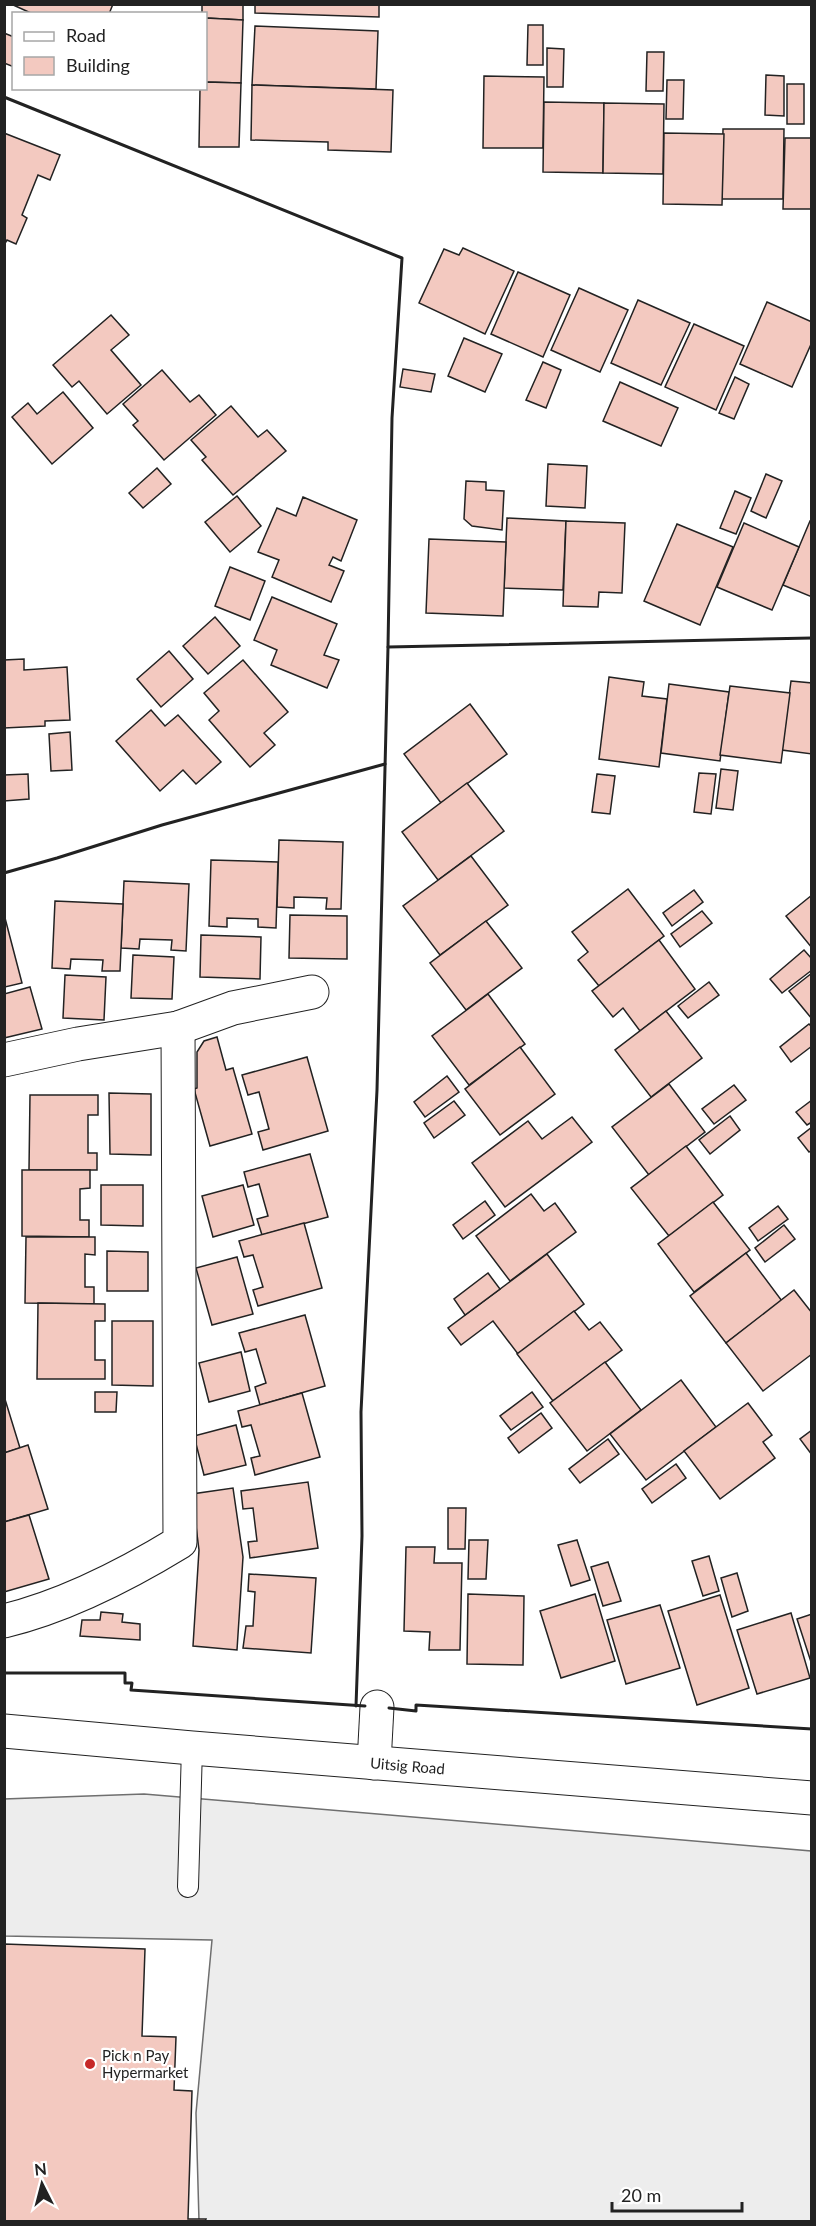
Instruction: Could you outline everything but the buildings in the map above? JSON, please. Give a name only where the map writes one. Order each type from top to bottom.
[{"type":"street","points":[[4,1060],[78,1044],[178,1028],[233,1008],[312,992]]},
{"type":"street","points":[[4,1621],[36,1613],[85,1592],[149,1561],[180,1542],[178,1028]]},
{"type":"street","points":[[374,1763],[377,1707]]},
{"type":"street","name":"Uitsig Road","points":[[4,1731],[192,1749],[812,1798]]},
{"type":"lane","points":[[189,1887],[192,1749]]},
{"type":"shaded area","points":[[144,1794],[811,1851],[811,2221],[199,2221],[196,2113],[212,1940],[5,1936],[4,1799]]},
{"type":"wall","points":[[4,97],[402,258],[392,418],[388,647]]},
{"type":"wall","points":[[356,1706],[362,1536],[361,1412],[377,1090],[388,647],[812,638]]},
{"type":"wall","points":[[4,873],[162,825],[385,764]]},
{"type":"wall","points":[[4,1673],[125,1673],[125,1683],[132,1683],[131,1690],[365,1706]]},
{"type":"wall","points":[[389,1708],[416,1711],[416,1705],[812,1729]]},
{"type":"place","name":"Pick n Pay Hypermarket","points":[[90,2064]]}]
